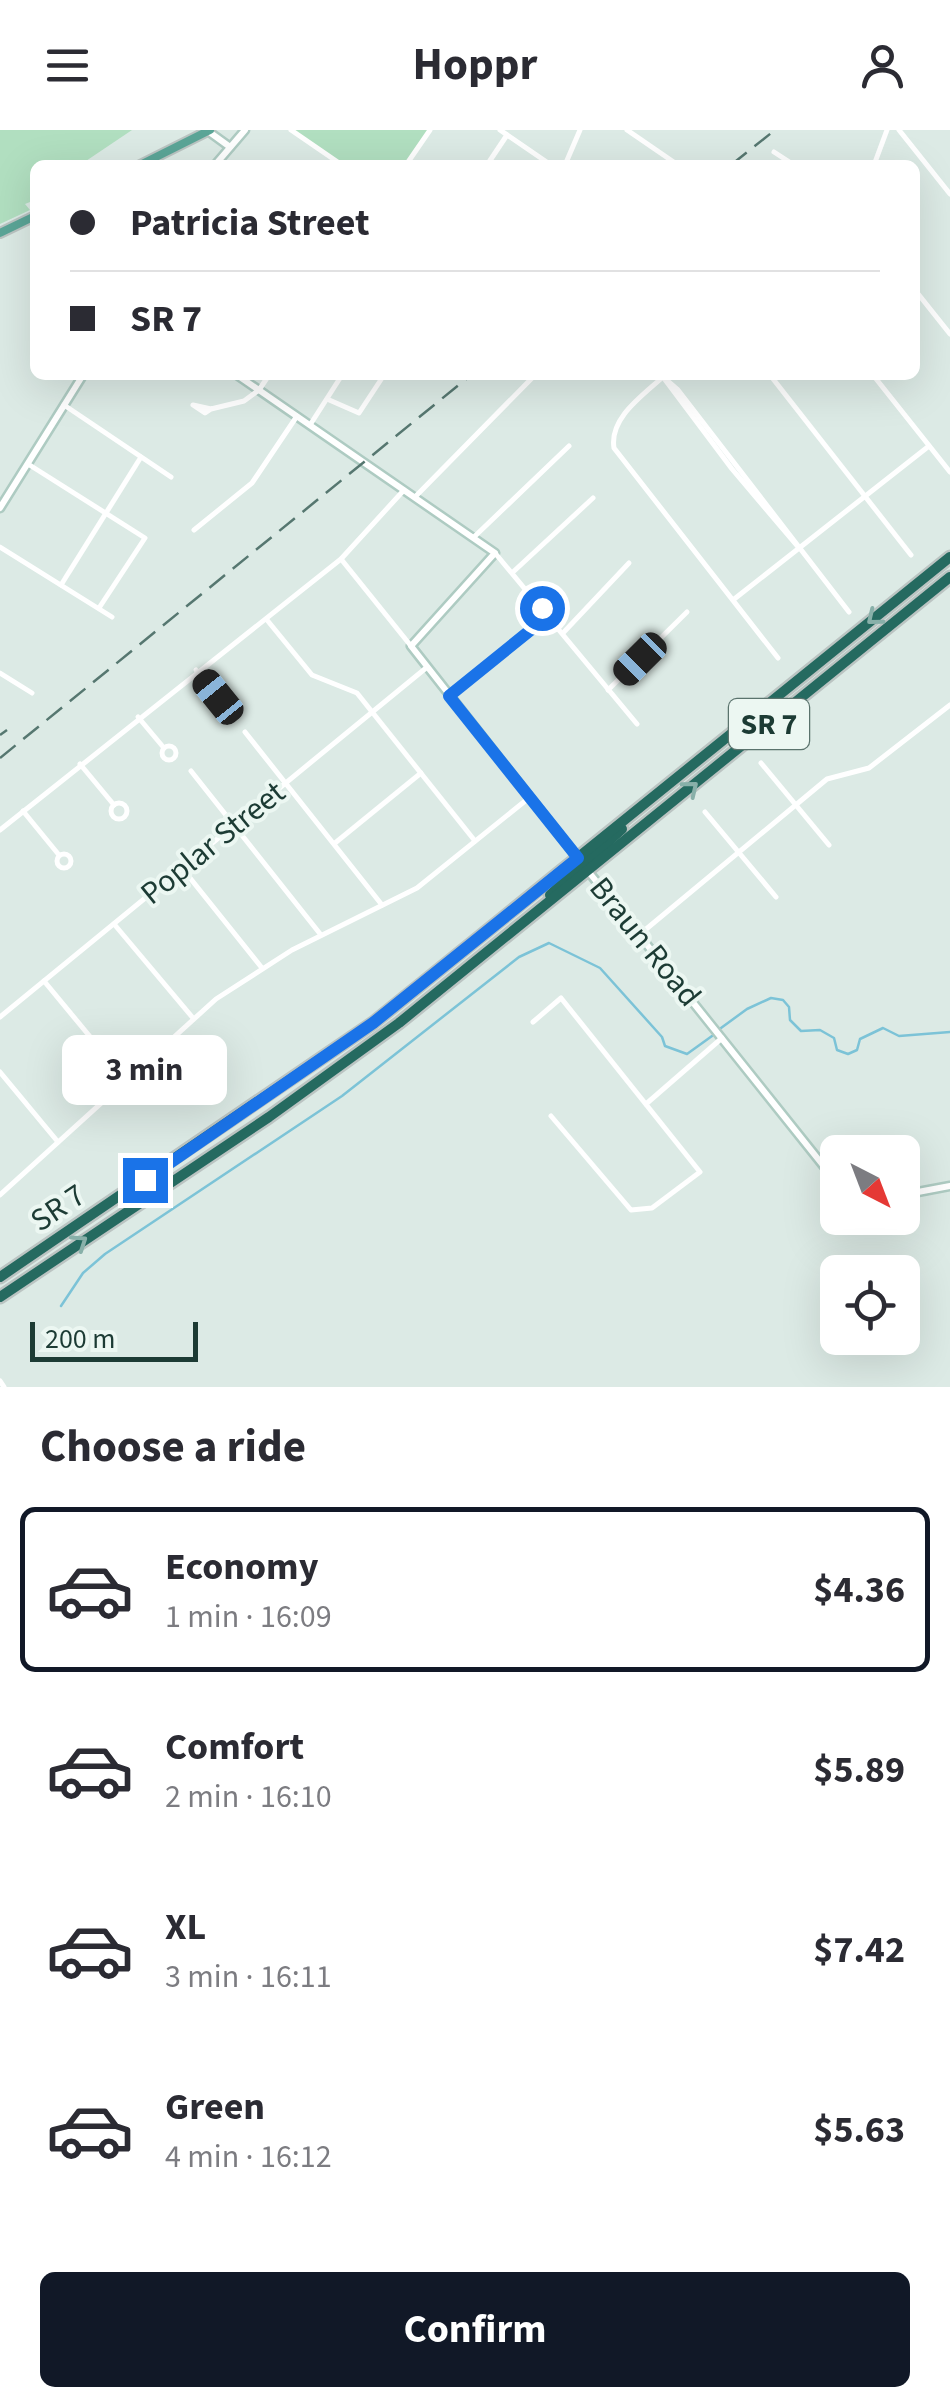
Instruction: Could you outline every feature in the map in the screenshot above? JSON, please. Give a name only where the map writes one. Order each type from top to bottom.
[{"type":"highway","name":"SR 7","points":[[0,1297],[310,1089],[511,934],[656,795],[950,557]]},
{"type":"highway","name":"SR 7","points":[[0,1278],[339,1048],[583,865],[950,578]]},
{"type":"main road","points":[[150,160],[209,130]]},
{"type":"main road","points":[[0,233],[30,218]]},
{"type":"street","points":[[209,130],[230,147]]},
{"type":"street","points":[[220,160],[245,130]]},
{"type":"street","points":[[291,130],[335,160]]},
{"type":"street","points":[[409,160],[430,130]]},
{"type":"street","points":[[500,130],[544,160]]},
{"type":"street","points":[[567,160],[580,130]]},
{"type":"street","points":[[627,130],[671,160]]},
{"type":"street","points":[[876,160],[887,130]]},
{"type":"street","points":[[899,130],[950,194]]},
{"type":"street","points":[[490,160],[507,135]]},
{"type":"street","points":[[774,152],[786,160]]},
{"type":"street","points":[[920,296],[950,334]]},
{"type":"street","points":[[0,508],[80,380]]},
{"type":"street","points":[[244,380],[495,553],[637,724]]},
{"type":"street","points":[[211,409],[244,401],[266,380]]},
{"type":"street","points":[[310,425],[339,380]]},
{"type":"street","points":[[327,398],[359,414],[381,380]]},
{"type":"street","points":[[414,496],[530,380]]},
{"type":"street","points":[[659,380],[619,421],[613,434],[618,455],[778,658]]},
{"type":"street","points":[[666,380],[732,469],[849,612]]},
{"type":"street","points":[[774,380],[911,556]]},
{"type":"street","points":[[877,380],[950,472]]},
{"type":"street","points":[[64,405],[171,476]]},
{"type":"street","points":[[194,530],[252,483],[297,416]]},
{"type":"street","points":[[474,537],[569,446]]},
{"type":"street","points":[[733,600],[929,446]]},
{"type":"street","points":[[61,585],[141,457]]},
{"type":"street","points":[[28,464],[144,537],[99,608]]},
{"type":"street","points":[[0,830],[196,670],[341,560],[404,490]]},
{"type":"street","points":[[513,572],[593,498]]},
{"type":"street","points":[[0,547],[112,617]]},
{"type":"street","points":[[411,646],[495,553]]},
{"type":"street","name":"Braun Road","points":[[341,560],[820,1161]]},
{"type":"street","points":[[562,634],[630,563]]},
{"type":"street","points":[[608,690],[688,612]]},
{"type":"street","points":[[449,696],[548,616]]},
{"type":"street","points":[[266,620],[307,670],[356,691],[475,842]]},
{"type":"street","name":"Poplar Street","points":[[0,1017],[426,668]]},
{"type":"street","points":[[196,670],[222,702]]},
{"type":"street","points":[[0,673],[32,693]]},
{"type":"street","points":[[639,934],[835,775],[869,768],[950,705]]},
{"type":"street","points":[[138,718],[164,748]]},
{"type":"street","points":[[246,732],[382,905]]},
{"type":"street","points":[[761,763],[829,846]]},
{"type":"street","points":[[80,764],[114,805]]},
{"type":"street","points":[[191,770],[321,935]]},
{"type":"street","points":[[335,844],[421,773]]},
{"type":"street","points":[[0,1195],[193,1018],[262,968],[417,888],[530,796]]},
{"type":"street","points":[[23,811],[59,855]]},
{"type":"street","points":[[705,812],[776,898]]},
{"type":"street","points":[[182,868],[262,968]]},
{"type":"street","points":[[114,924],[193,1018]]},
{"type":"street","points":[[44,981],[126,1080]]},
{"type":"street","points":[[534,1022],[561,998],[700,1172],[662,1202],[640,1212],[622,1205],[551,1116]]},
{"type":"street","points":[[646,1104],[722,1038]]},
{"type":"street","points":[[0,1072],[58,1142]]},
{"type":"street","points":[[920,1192],[950,1186]]},
{"type":"green space","points":[[0,130],[132,130],[87,160],[30,160],[30,202],[25,204],[30,210],[0,224]]},
{"type":"green space","points":[[291,130],[430,130],[409,160],[335,160]]},
{"type":"waterway","points":[[61,1306],[83,1273],[105,1254],[342,1096],[519,957],[549,943],[600,968],[662,1037],[665,1046],[687,1054],[712,1036]]},
{"type":"waterway","points":[[721,1028],[771,998],[783,1000],[789,1007],[790,1020],[801,1031],[820,1030],[834,1038],[837,1050],[848,1054],[857,1050],[860,1039],[883,1028],[899,1036],[950,1032]]},
{"type":"railway","points":[[737,160],[775,130]]},
{"type":"railway","points":[[0,758],[465,380]]},
{"type":"railway","points":[[0,735],[7,730]]},
{"type":"route","points":[[145,1180],[373,1023],[578,858],[449,696],[548,616],[542,608]]}]
